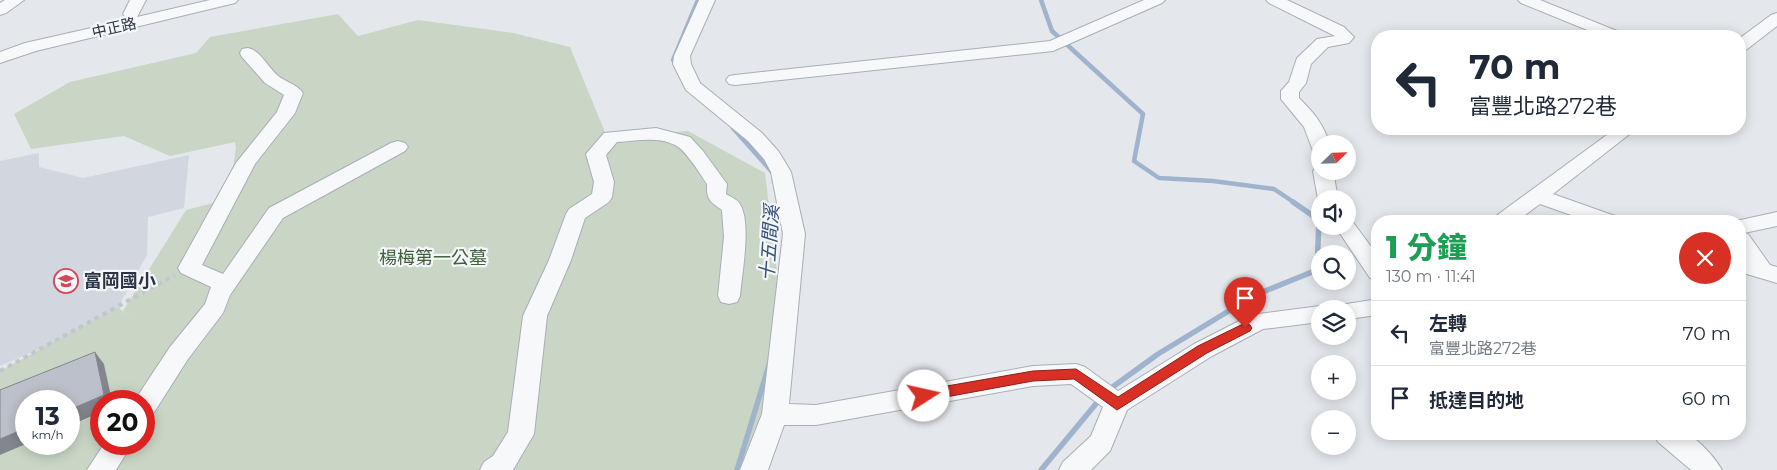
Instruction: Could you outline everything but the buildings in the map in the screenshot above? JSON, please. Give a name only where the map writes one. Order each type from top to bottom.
[{"type":"street","points":[[0,10],[16,0]]},
{"type":"street","name":"中正路","points":[[0,58],[31,47],[230,0]]},
{"type":"street","points":[[707,0],[682,56],[682,64],[692,86],[755,137],[772,156],[781,172],[794,234],[775,414],[754,470]]},
{"type":"street","points":[[735,80],[1063,41],[1157,0]]},
{"type":"street","points":[[1274,0],[1338,30],[1346,37],[1343,40],[1324,43],[1303,62],[1297,83],[1290,91],[1290,99],[1311,122],[1317,135]]},
{"type":"street","points":[[1526,0],[1601,30]]},
{"type":"street","points":[[1746,41],[1777,18]]},
{"type":"street","points":[[227,286],[189,268],[246,163],[286,113],[294,94],[271,79],[248,53]]},
{"type":"street","points":[[494,470],[502,464],[521,434],[536,316],[560,260],[576,214],[602,197],[604,182],[596,154],[611,137],[656,134],[683,141],[709,172],[717,184],[716,196],[732,207],[735,238],[729,296]]},
{"type":"street","points":[[1511,215],[1619,135]]},
{"type":"street","points":[[155,390],[179,354],[215,307],[220,292],[227,286],[276,213],[398,147]]},
{"type":"street","points":[[1536,195],[1591,215]]},
{"type":"street","points":[[1746,226],[1777,219]]},
{"type":"street","points":[[1351,235],[1371,263]]},
{"type":"street","points":[[1746,247],[1769,272]]},
{"type":"street","points":[[1746,266],[1769,272]]},
{"type":"street","points":[[1356,310],[1371,308]]},
{"type":"street","points":[[1077,468],[1101,443],[1116,403],[1203,350],[1259,321],[1311,315]]},
{"type":"street","points":[[775,414],[816,416],[1033,376],[1076,374],[1116,403]]},
{"type":"street","points":[[1675,440],[1694,455],[1708,470]]},
{"type":"street","points":[[101,470],[111,455]]},
{"type":"path","points":[[0,371],[189,268]]},
{"type":"shaded area","name":"富岡國小","points":[[39,153],[39,167],[83,178],[189,155],[184,208],[148,217],[147,255],[118,307],[63,339],[0,366],[0,161]]},
{"type":"green space","name":"楊梅第一公墓","points":[[338,14],[358,36],[418,20],[513,33],[570,47],[607,137],[688,131],[765,173],[778,281],[760,470],[115,470],[122,455],[155,455],[155,390],[153,390],[166,362],[149,390],[110,390],[104,364],[40,390],[15,390],[15,400],[0,406],[0,371],[118,307],[130,318],[123,311],[186,210],[229,199],[236,147],[235,142],[170,156],[124,136],[31,149],[14,114],[70,82],[196,53],[210,37]]},
{"type":"green space","points":[[90,417],[90,455],[110,455],[101,470],[0,470],[0,455],[15,449],[15,455],[80,455],[80,421]]},
{"type":"waterway","name":"十五間溪","points":[[678,65],[673,60],[698,0]]},
{"type":"waterway","points":[[1041,0],[1052,31],[1143,114],[1134,161],[1159,178],[1213,181],[1274,189],[1295,203]]},
{"type":"waterway","name":"十五間溪","points":[[733,128],[772,172]]},
{"type":"waterway","points":[[1107,391],[1158,354],[1255,295],[1317,270],[1319,220],[1293,202]]},
{"type":"waterway","name":"十五間溪","points":[[737,470],[769,365]]},
{"type":"waterway","points":[[1041,470],[1100,399]]},
{"type":"place","name":"富岡國小","points":[[66,281]]},
{"type":"route","points":[[924,396],[1033,376],[1076,374],[1117,404],[1203,350],[1245,328]]}]
